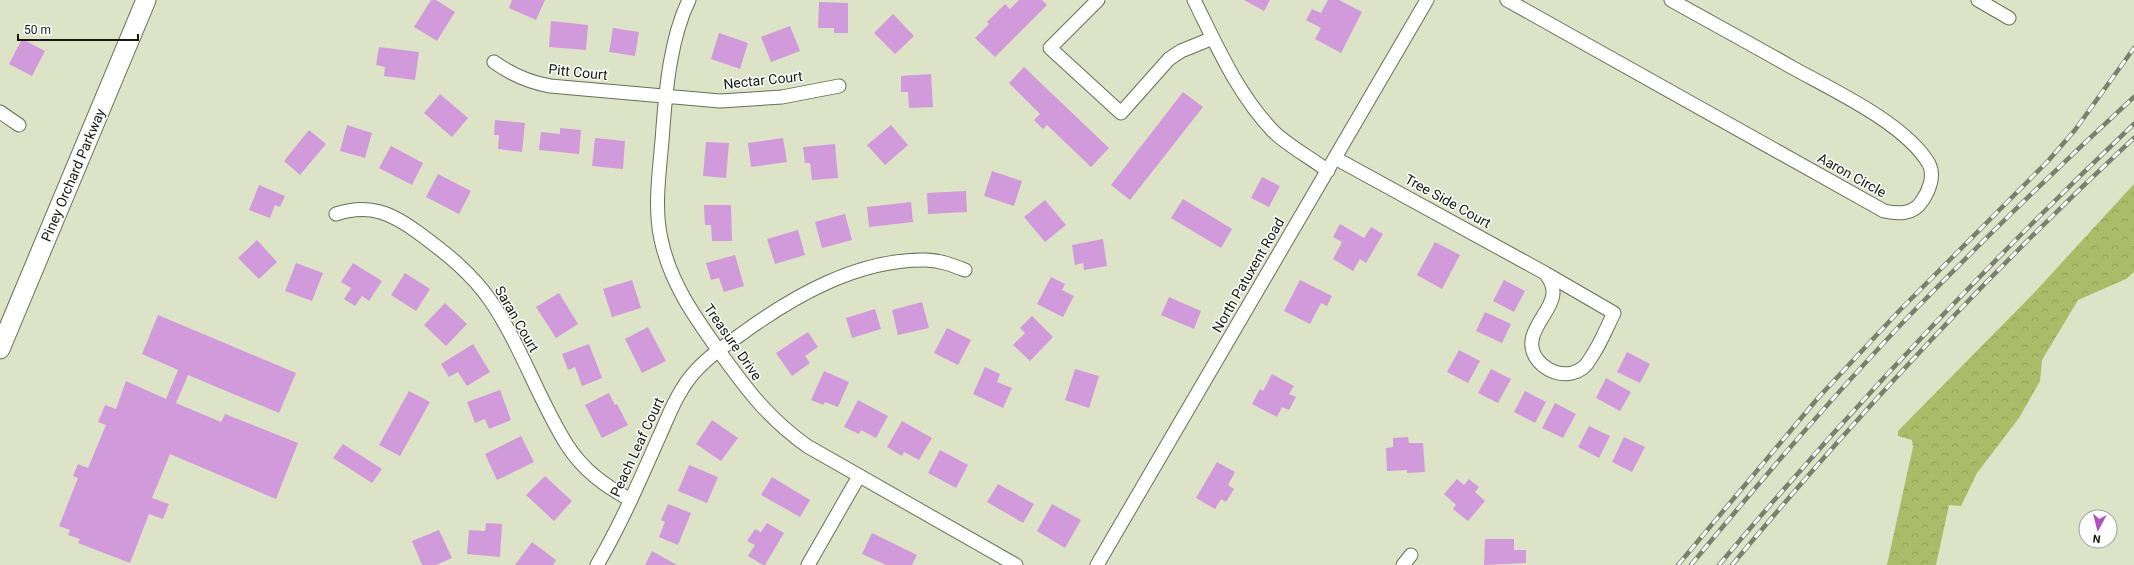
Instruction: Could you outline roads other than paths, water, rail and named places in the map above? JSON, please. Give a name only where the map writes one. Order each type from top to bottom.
[{"type":"main road","name":"Piney Orchard Parkway","points":[[0,350],[146,0]]},
{"type":"street","name":"Treasure Drive","points":[[689,0],[674,48],[665,96],[658,207],[660,238],[667,264],[680,292],[697,321],[752,396],[782,428],[807,446],[1016,565]]},
{"type":"street","points":[[1098,0],[1050,48],[1121,113],[1169,59],[1181,51],[1213,38]]},
{"type":"street","points":[[1194,0],[1234,80],[1251,105],[1274,132],[1328,170]]},
{"type":"street","name":"North Patuxent Road","points":[[1097,565],[1427,0]]},
{"type":"street","name":"Aaron Circle","points":[[1507,0],[1884,211],[1896,213],[1906,212],[1915,209],[1922,201],[1931,182],[1931,172],[1925,159],[1908,140],[1864,107],[1671,0]]},
{"type":"street","points":[[1978,0],[2009,18]]},
{"type":"street","name":"Pitt Court","points":[[494,62],[512,75],[537,84],[665,96]]},
{"type":"street","name":"Nectar Court","points":[[665,96],[720,101],[752,100],[782,97],[839,86]]},
{"type":"street","points":[[0,112],[18,125]]},
{"type":"street","name":"Tree Side Court","points":[[1335,158],[1545,274],[1614,313],[1586,366],[1578,372],[1568,374],[1557,373],[1546,368],[1539,362],[1533,351],[1533,336],[1551,303],[1553,292],[1552,282],[1545,274]]},
{"type":"street","name":"Saran Court","points":[[336,214],[352,209],[370,209],[390,215],[444,251],[468,274],[490,300],[509,332],[567,445],[605,486],[631,500]]},
{"type":"street","name":"Peach Leaf Court","points":[[597,565],[631,500],[681,391],[693,373],[718,350],[791,301],[860,270],[900,262],[925,260],[948,263],[965,270]]},
{"type":"street","points":[[808,565],[859,476]]},
{"type":"railway","points":[[1678,565],[1818,398],[1900,310],[2048,161],[2075,130],[2134,48]]},
{"type":"railway","points":[[1691,565],[1798,439],[1909,316],[2020,205],[2134,97]]},
{"type":"railway","points":[[1719,565],[1818,450],[1920,339],[2025,230],[2134,124]]},
{"type":"railway","points":[[1732,565],[1827,454],[1926,345],[2028,240],[2134,138]]}]
